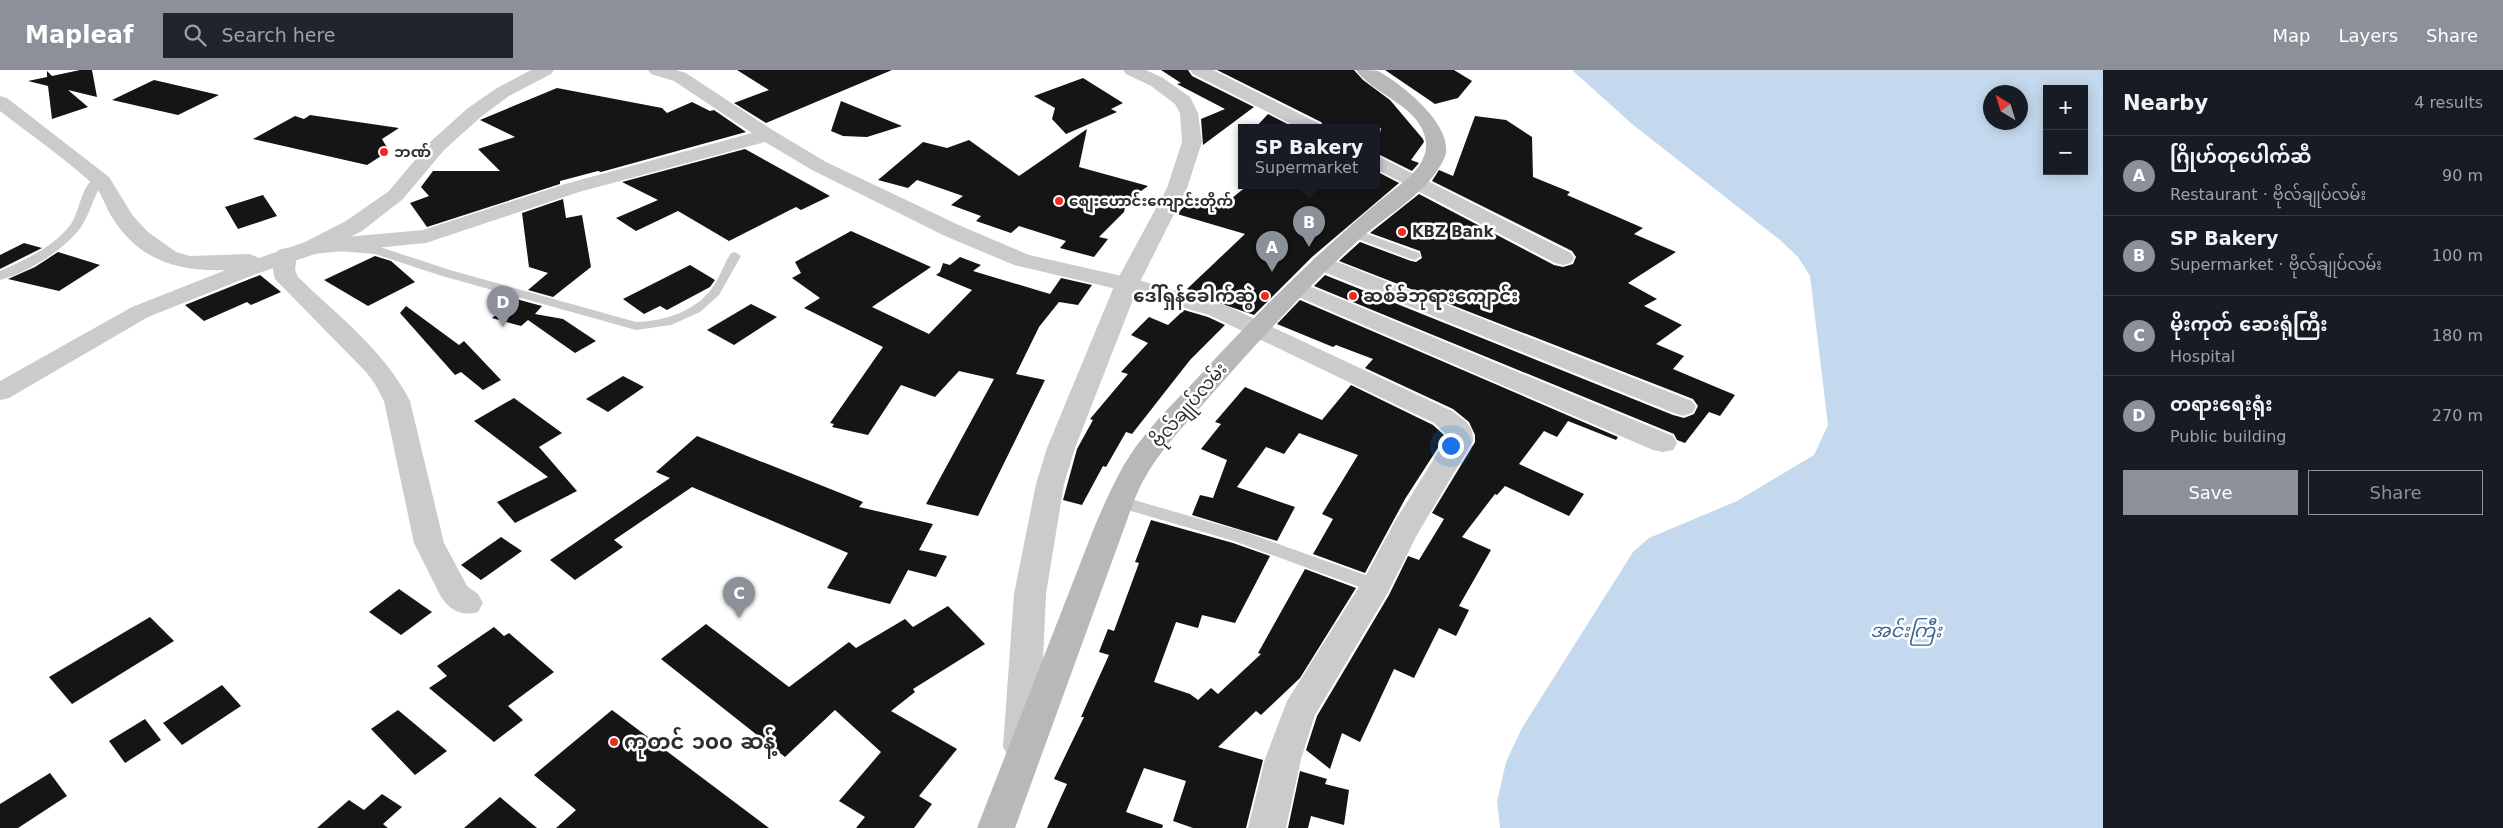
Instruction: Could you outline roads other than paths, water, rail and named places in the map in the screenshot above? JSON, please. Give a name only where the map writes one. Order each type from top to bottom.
[{"type":"main road","name":"ဗိုလ်‌ချုပ်‌လမ်း","points":[[996,828],[1120,502],[1129,480],[1151,446],[1257,328],[1322,262],[1417,181],[1429,166],[1436,153],[1435,136],[1428,122],[1413,107],[1366,70]]},
{"type":"street","points":[[313,247],[373,214],[396,195],[437,146],[475,112],[503,92],[545,70]]},
{"type":"street","points":[[657,70],[685,73],[767,135],[819,166],[953,231],[1022,260],[1196,302],[1257,328],[1443,418],[1460,431],[1459,441],[1404,530],[1376,586],[1299,711],[1283,759],[1267,828]]},
{"type":"street","points":[[1020,761],[1030,594],[1050,484],[1061,448],[1126,284],[1176,188],[1192,142],[1189,113],[1183,102],[1158,82],[1132,70]]},
{"type":"street","points":[[1212,72],[1306,124]]},
{"type":"street","points":[[0,102],[100,179],[111,193],[124,221],[135,232],[173,259],[228,263],[286,255]]},
{"type":"street","points":[[0,392],[140,312],[286,255],[313,247],[426,236],[572,188],[697,156],[767,135]]},
{"type":"street","points":[[1380,162],[1563,258]]},
{"type":"street","points":[[286,255],[284,270],[287,280],[376,366],[397,401],[429,543],[456,595],[467,603]]},
{"type":"street","points":[[140,312],[162,289],[169,276],[173,259]]},
{"type":"street","points":[[1322,262],[1683,407]]},
{"type":"street","points":[[1297,288],[1663,443]]},
{"type":"lane","points":[[0,276],[47,251],[65,239],[83,213],[90,188],[100,179]]},
{"type":"lane","points":[[1354,233],[1415,256]]},
{"type":"lane","points":[[313,247],[376,250],[446,273],[636,326],[656,325],[676,318],[712,297],[735,256]]},
{"type":"lane","points":[[1120,502],[1239,536],[1376,586]]},
{"type":"water","name":"အင်းကြီး","points":[[1572,70],[2103,70],[2103,828],[1500,828],[1497,802],[1506,762],[1522,728],[1633,552],[1649,538],[1737,501],[1814,455],[1828,425],[1810,276],[1798,257],[1780,240],[1632,124]]},
{"type":"place","name":"ဘဏ်","points":[[384,152]]},
{"type":"place","name":"စျေးဟောင်းကျောင်းတိုက်","points":[[1059,201]]},
{"type":"place","name":"KBZ Bank","points":[[1402,232]]},
{"type":"place","name":"SP Bakery","points":[[1309,247]]},
{"type":"place","name":"ဂြိုဟ်တုပေါက်ဆီ","points":[[1272,272]]},
{"type":"place","name":"ဒေါ်ရှန်ခေါက်ဆွဲ","points":[[1265,296]]},
{"type":"place","name":"ဆစ်ခ်ဘုရားကျောင်း","points":[[1353,296]]},
{"type":"place","name":"တရားရေးရုံး","points":[[503,327]]},
{"type":"place","name":"မိုးကုတ်‌ ‌ဆေးရုံကြီး","points":[[739,618]]},
{"type":"place","name":"ကုတင် ၁၀၀ ဆန့်","points":[[614,742]]}]
